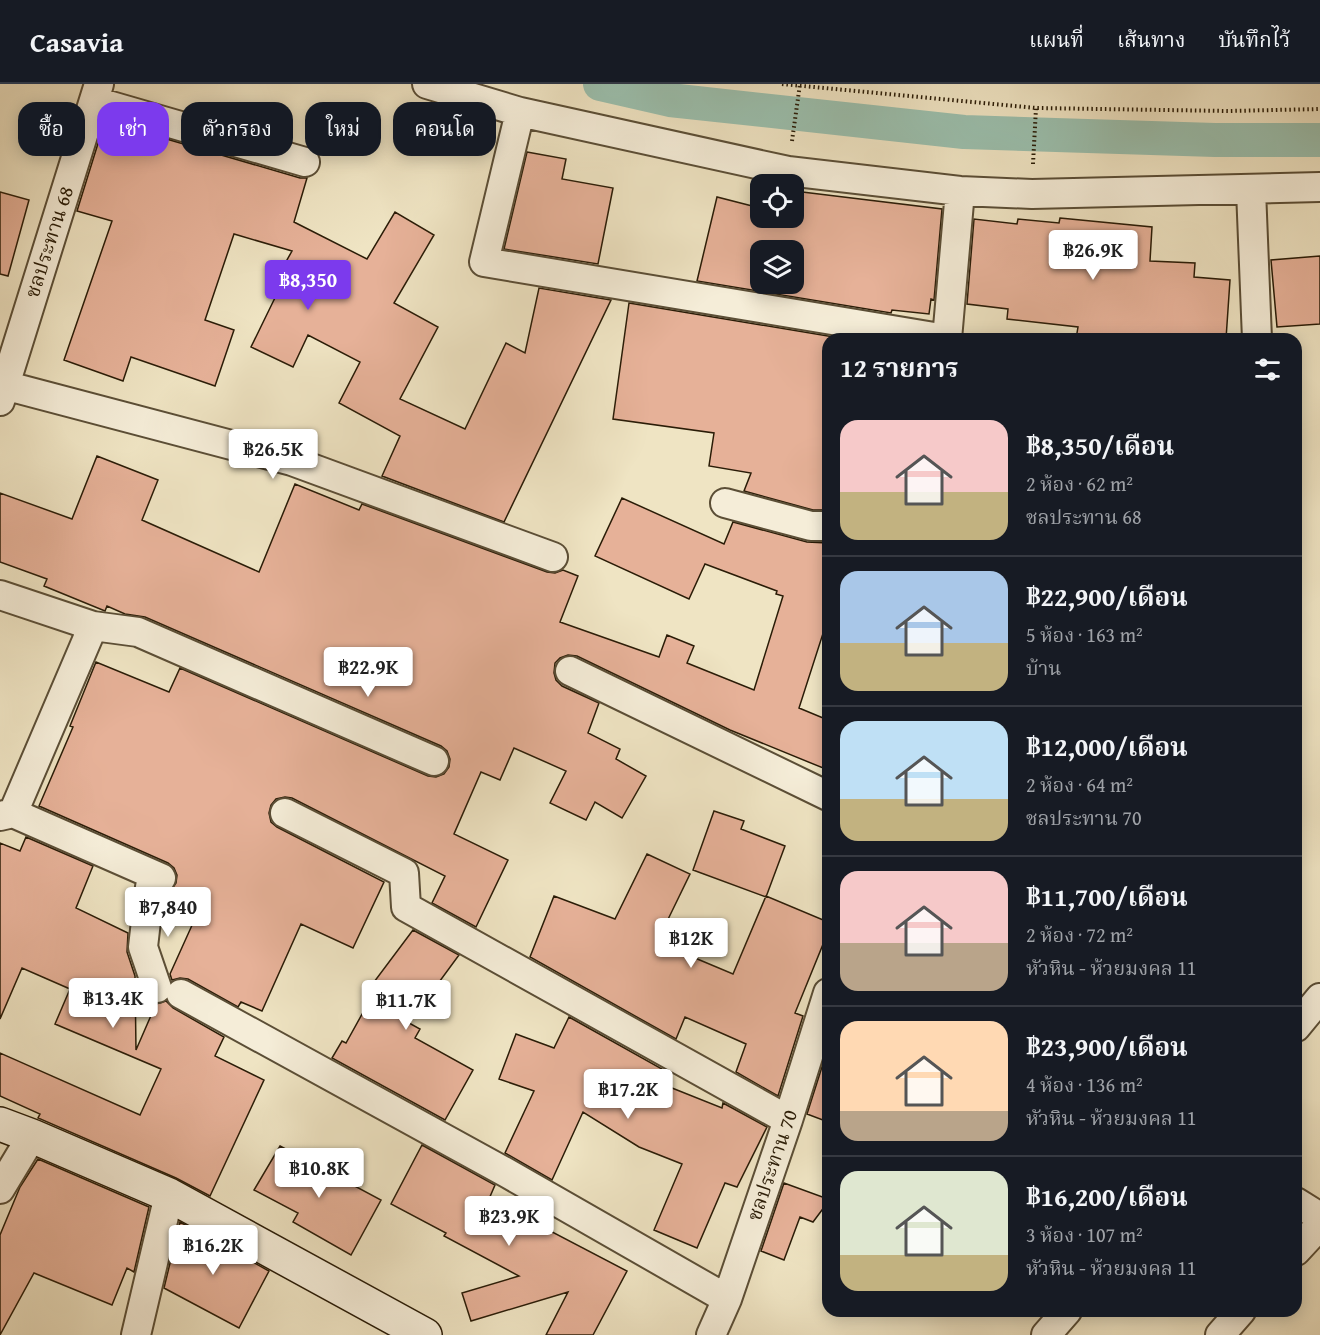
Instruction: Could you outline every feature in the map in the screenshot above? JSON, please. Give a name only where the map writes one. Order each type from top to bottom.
[{"type":"street","points":[[427,84],[520,112],[788,171],[960,191],[1032,194],[1320,187]]},
{"type":"street","points":[[97,93],[304,162]]},
{"type":"street","name":"ชลประทาน 68","points":[[2,390],[97,93]]},
{"type":"street","points":[[520,112],[484,262],[910,333]]},
{"type":"street","points":[[1251,189],[1257,333]]},
{"type":"street","points":[[947,333],[960,191]]},
{"type":"street","points":[[2,390],[292,461],[553,557]]},
{"type":"street","points":[[725,503],[811,526],[822,526]]},
{"type":"street","points":[[0,595],[93,626],[138,632],[434,761]]},
{"type":"street","points":[[93,626],[7,815],[161,878],[150,887],[143,947],[169,991],[507,1173],[727,1299]]},
{"type":"street","points":[[570,671],[822,793]]},
{"type":"street","points":[[285,813],[404,873],[406,907],[788,1120]]},
{"type":"street","name":"ชลประทาน 70","points":[[711,1335],[727,1299],[822,1012]]},
{"type":"street","points":[[0,1124],[169,1196],[425,1335]]},
{"type":"street","points":[[0,1189],[32,1136]]},
{"type":"street","points":[[136,1335],[169,1196]]},
{"type":"street","points":[[1302,1206],[1320,1217]]},
{"type":"street","points":[[1302,1244],[1320,1225]]},
{"type":"street","points":[[1046,1335],[1062,1317]]},
{"type":"street","points":[[1220,1335],[1236,1317]]},
{"type":"path","points":[[782,84],[1036,108],[1229,111],[1320,109]]},
{"type":"path","points":[[788,171],[800,85]]},
{"type":"path","points":[[1032,194],[1036,108]]},
{"type":"building","points":[[169,140],[181,143],[181,156],[225,156],[300,178],[307,178],[294,222],[367,259],[395,212],[434,235],[394,303],[438,327],[400,399],[465,429],[506,343],[525,353],[539,288],[611,300],[504,522],[382,476],[400,436],[339,403],[360,362],[308,335],[293,367],[251,347],[289,269],[283,267],[292,251],[234,234],[205,320],[234,330],[215,386],[131,357],[123,381],[64,360],[112,221],[77,211],[97,147],[97,156],[169,156]]},
{"type":"building","points":[[527,152],[566,159],[562,179],[613,188],[598,264],[504,249]]},
{"type":"building","points":[[0,192],[29,200],[8,276],[0,274]]},
{"type":"building","points":[[804,192],[942,209],[934,300],[931,299],[929,314],[892,310],[891,313],[776,294],[804,294],[804,240],[750,240],[750,290],[697,281],[717,197],[750,205],[750,228],[804,228]]},
{"type":"building","points":[[1060,218],[1152,227],[1150,261],[1195,263],[1194,277],[1230,280],[1226,333],[1077,333],[1078,327],[1007,319],[1008,309],[967,304],[974,219],[1017,224],[1018,219],[1059,223]]},
{"type":"building","points":[[1320,256],[1320,324],[1277,327],[1271,260]]},
{"type":"building","points":[[629,303],[822,335],[822,510],[813,510],[744,491],[751,473],[709,466],[714,433],[613,419]]},
{"type":"building","points":[[97,456],[158,480],[142,520],[259,572],[295,484],[359,510],[362,504],[547,572],[555,573],[563,570],[578,576],[560,622],[659,657],[667,635],[694,646],[687,663],[754,690],[783,596],[776,594],[777,591],[705,564],[689,599],[595,556],[622,498],[724,544],[733,522],[807,542],[822,543],[822,637],[799,708],[822,718],[822,768],[730,730],[577,656],[568,655],[560,658],[555,663],[556,680],[562,686],[599,703],[588,733],[620,749],[616,759],[646,776],[622,818],[595,802],[586,820],[550,803],[566,771],[514,748],[500,780],[481,772],[454,834],[508,860],[476,927],[432,903],[445,876],[292,798],[276,799],[269,813],[271,822],[277,827],[384,882],[353,948],[301,924],[262,1011],[241,1002],[238,1007],[188,979],[172,980],[170,974],[198,912],[165,899],[176,883],[177,875],[174,868],[168,863],[39,806],[73,727],[70,726],[96,662],[169,692],[180,668],[428,776],[436,777],[444,774],[449,767],[450,759],[447,751],[441,746],[145,617],[125,614],[107,606],[105,611],[44,586],[47,579],[0,562],[0,493],[72,519]]},
{"type":"building","points":[[714,811],[744,821],[741,829],[785,846],[766,897],[693,870]]},
{"type":"building","points":[[26,837],[93,866],[76,908],[128,933],[127,952],[135,976],[136,1050],[156,1004],[166,1001],[173,1008],[224,1037],[215,1056],[264,1080],[210,1196],[176,1178],[38,1118],[40,1114],[0,1096],[0,1053],[140,1115],[161,1069],[55,1024],[70,989],[22,968],[0,1019],[0,843],[20,851]]},
{"type":"building","points":[[647,854],[690,874],[657,942],[733,974],[766,896],[822,919],[822,947],[795,1013],[803,1016],[778,1096],[736,1072],[746,1044],[685,1017],[676,1039],[530,957],[554,896],[615,919]]},
{"type":"building","points":[[413,930],[459,955],[409,1023],[420,1029],[415,1038],[473,1070],[445,1120],[332,1058],[342,1041],[346,1043],[376,989],[371,986]]},
{"type":"building","points":[[569,1017],[662,1069],[657,1082],[722,1108],[723,1103],[767,1127],[737,1187],[725,1183],[697,1248],[654,1230],[682,1164],[639,1147],[583,1112],[552,1180],[505,1153],[534,1091],[499,1079],[516,1034],[554,1048]]},
{"type":"building","points":[[822,1067],[822,1120],[807,1114]]},
{"type":"building","points":[[422,1145],[495,1185],[489,1199],[627,1271],[593,1335],[546,1335],[568,1292],[471,1321],[462,1293],[519,1276],[444,1236],[446,1233],[391,1204]]},
{"type":"building","points":[[280,1146],[381,1200],[351,1255],[293,1222],[298,1213],[254,1190]]},
{"type":"building","points":[[38,1159],[149,1207],[134,1272],[127,1268],[112,1305],[34,1273],[0,1335],[0,1235],[20,1187]]},
{"type":"building","points":[[784,1183],[822,1197],[822,1210],[813,1222],[800,1217],[784,1260],[761,1251]]},
{"type":"building","points":[[180,1222],[269,1271],[239,1328],[164,1288]]},
{"type":"waterway","points":[[600,84],[670,100],[964,132],[1215,140],[1320,140]]}]
